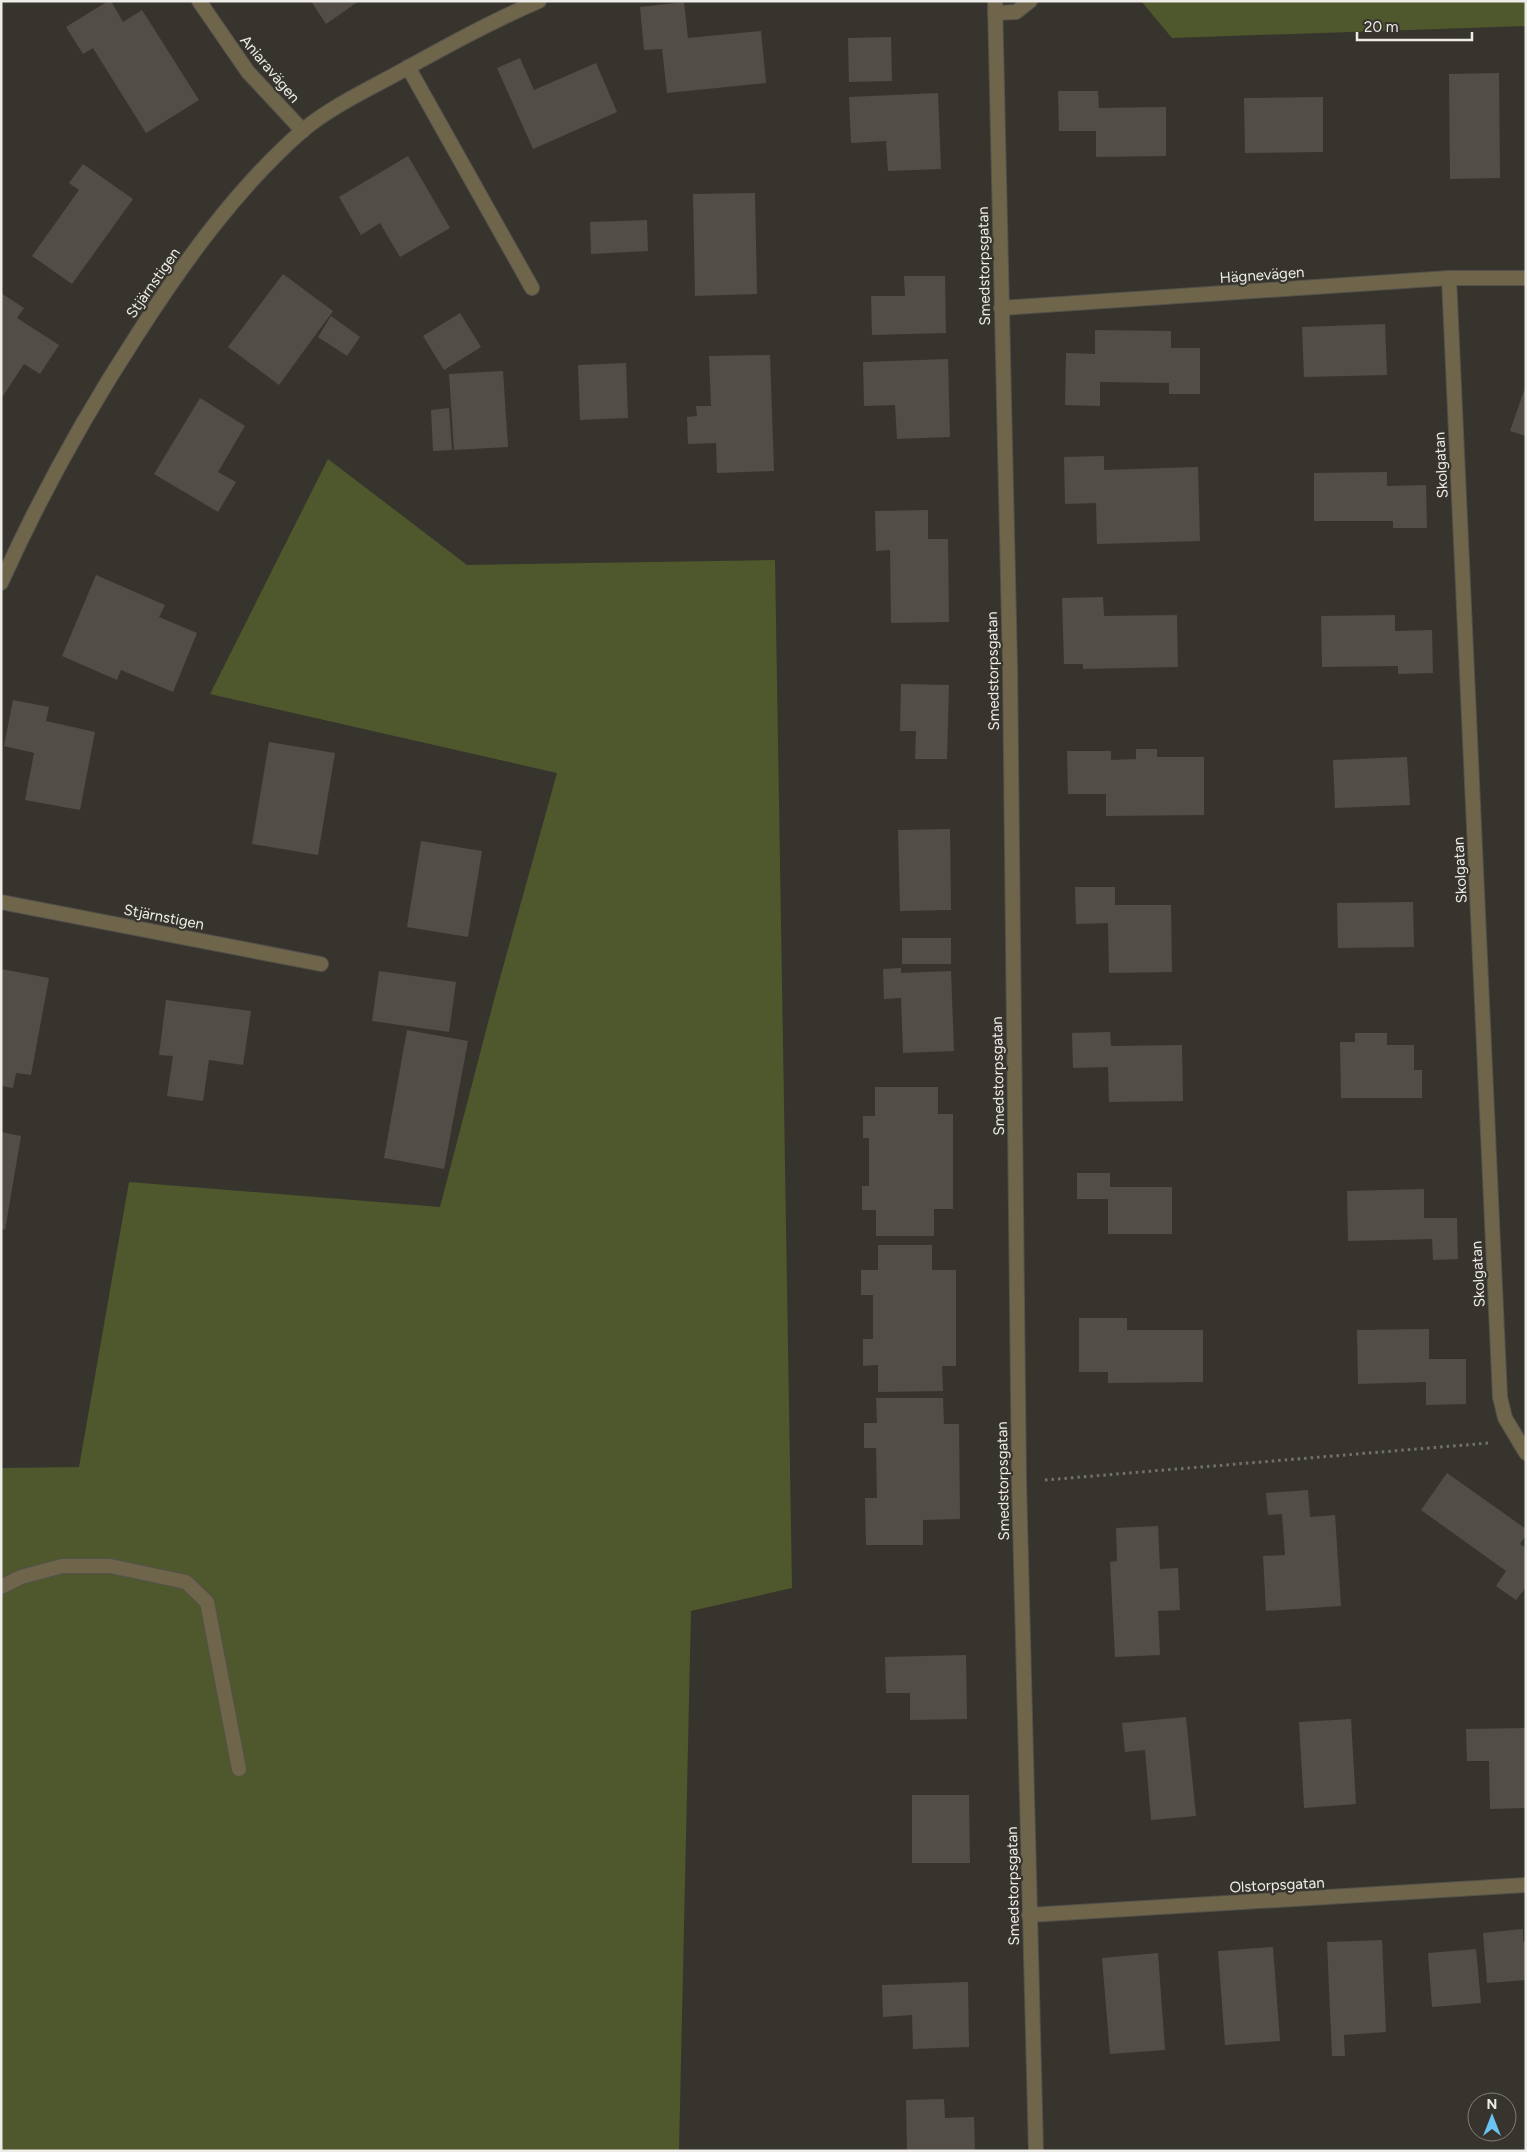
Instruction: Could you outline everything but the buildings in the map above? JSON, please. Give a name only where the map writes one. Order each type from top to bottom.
[{"type":"street","name":"Aniaravägen","points":[[199,1],[248,72],[303,131]]},
{"type":"street","name":"Stjärnstigen","points":[[1,583],[56,468],[97,396],[170,283],[239,194],[303,131],[352,98],[500,17],[539,1]]},
{"type":"street","points":[[995,7],[1016,12],[1030,1]]},
{"type":"street","name":"Smedstorpsgatan","points":[[995,7],[1010,667],[1019,1482],[1036,2151]]},
{"type":"street","points":[[408,67],[532,288]]},
{"type":"street","name":"Hägnevägen","points":[[1001,308],[1449,278],[1526,278]]},
{"type":"street","name":"Skolgatan","points":[[1449,278],[1500,1396],[1505,1418],[1526,1453]]},
{"type":"street","name":"Stjärnstigen","points":[[1,902],[321,964]]},
{"type":"street","points":[[1,1587],[22,1577],[62,1566],[110,1566],[186,1582],[207,1602],[238,1769]]},
{"type":"street","name":"Olstorpsgatan","points":[[1030,1915],[1370,1896],[1526,1885]]},
{"type":"path","points":[[1019,1482],[1488,1444],[1512,1431]]},
{"type":"green space","points":[[1141,1],[1526,1],[1526,26],[1172,38]]},
{"type":"green space","points":[[328,459],[467,565],[775,560],[792,1588],[691,1611],[679,2151],[1,2151],[1,1468],[79,1467],[129,1182],[440,1207],[495,996],[557,773],[210,694]]}]
